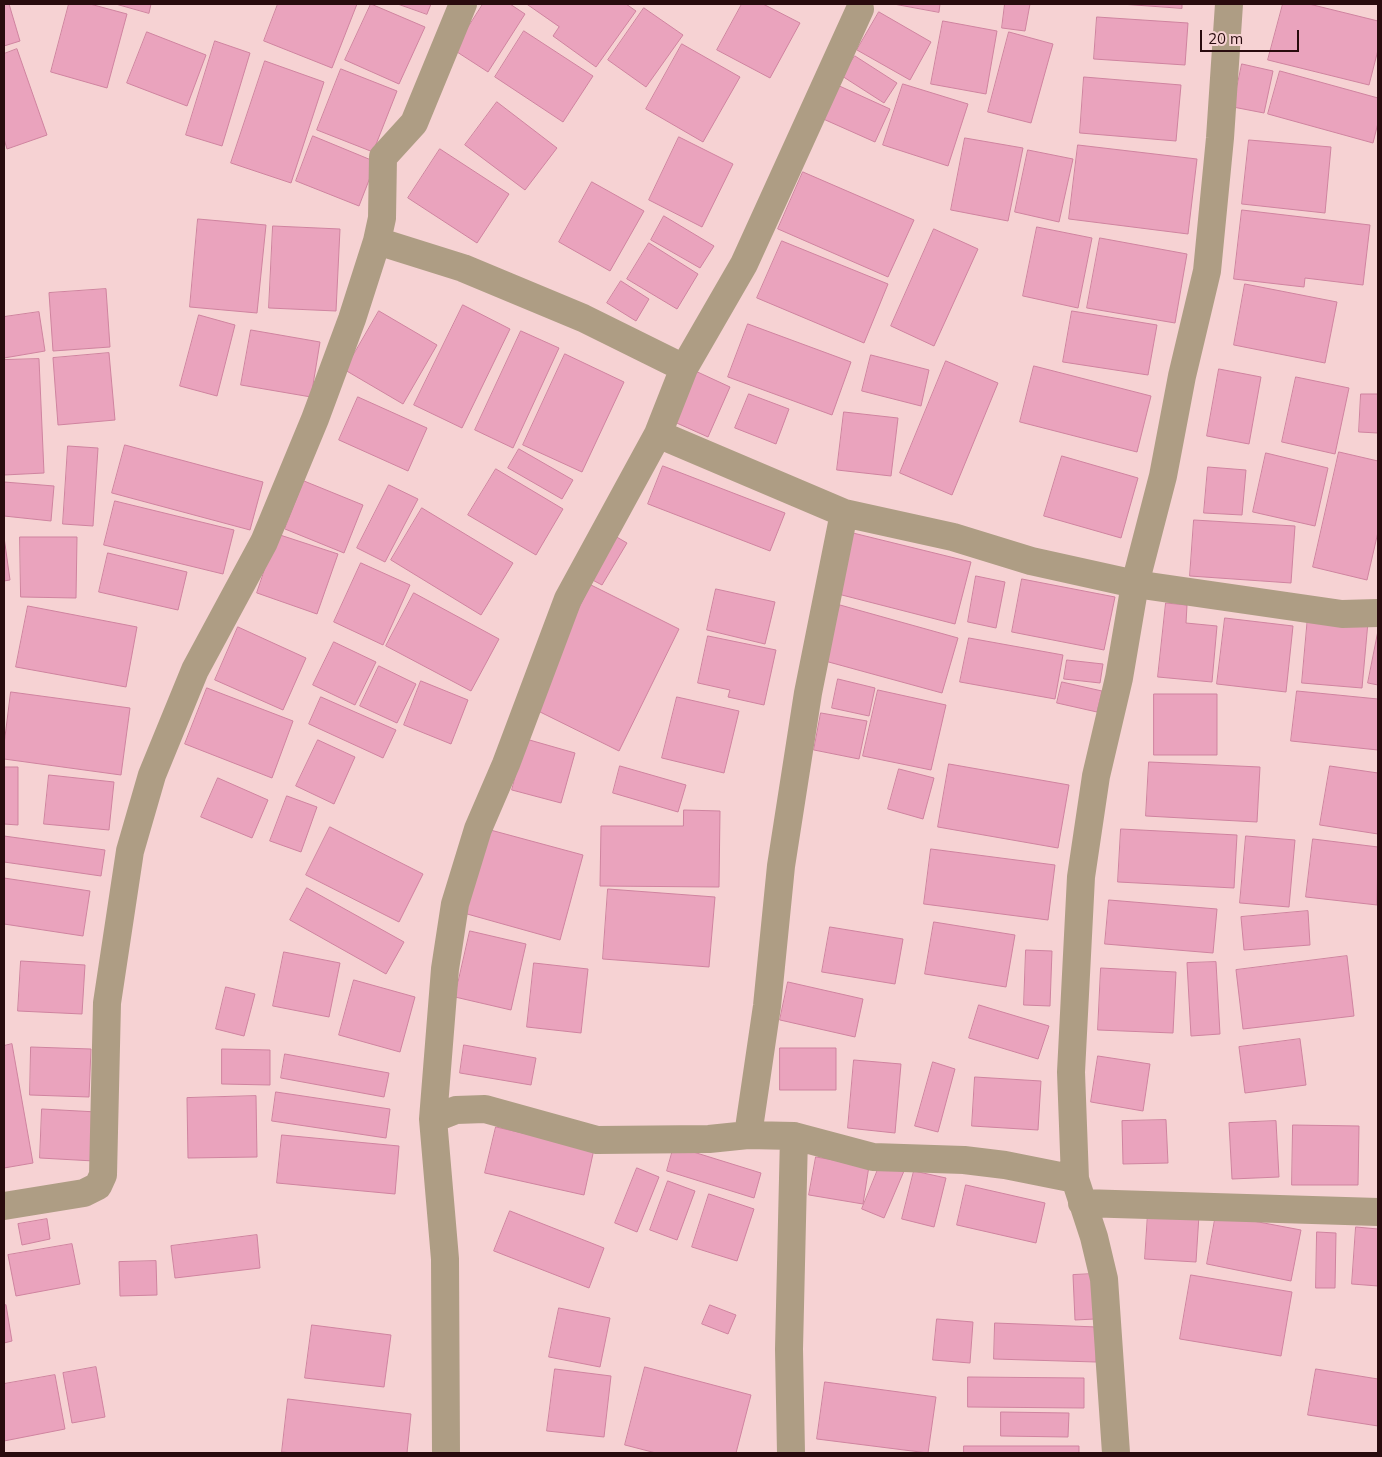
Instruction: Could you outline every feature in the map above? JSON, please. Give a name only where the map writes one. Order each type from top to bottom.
[{"type":"street","points":[[4,1206],[84,1193],[98,1186],[103,1176],[107,1003],[133,841],[152,775],[195,670],[264,542],[315,419],[352,319],[377,241],[382,218],[383,157],[414,123],[463,4]]},
{"type":"street","points":[[1116,1453],[1104,1279],[1094,1237],[1079,1191],[1071,1072],[1080,877],[1096,776],[1119,678],[1135,584],[1163,476],[1182,376],[1207,271],[1220,138],[1229,4]]},
{"type":"street","points":[[446,1453],[445,1259],[433,1119],[445,970],[455,904],[478,829],[506,764],[568,599],[658,434],[684,368],[744,264],[860,9]]},
{"type":"street","points":[[377,241],[463,268],[583,318],[684,368]]},
{"type":"street","points":[[658,434],[844,513],[952,537],[1031,562],[1135,584],[1342,614],[1378,613]]},
{"type":"street","points":[[748,1134],[767,1006],[781,866],[808,693],[844,513]]},
{"type":"street","points":[[433,1119],[456,1110],[485,1109],[597,1140],[709,1138],[748,1134],[794,1136],[873,1157],[964,1160],[1005,1165],[1079,1191],[1378,1212]]},
{"type":"street","points":[[791,1453],[790,1349],[794,1136]]},
{"type":"building","points":[[4,4],[9,4],[20,41],[4,46]]},
{"type":"building","points":[[69,4],[90,4],[127,14],[107,88],[51,72]]},
{"type":"building","points":[[116,4],[151,4],[149,13]]},
{"type":"building","points":[[278,4],[357,4],[332,68],[264,41]]},
{"type":"building","points":[[371,4],[425,27],[399,84],[345,60]]},
{"type":"building","points":[[398,4],[431,4],[427,14]]},
{"type":"building","points":[[483,4],[510,4],[525,14],[488,72],[454,50]]},
{"type":"building","points":[[527,4],[626,4],[636,11],[596,67],[553,36],[559,27]]},
{"type":"building","points":[[742,4],[763,4],[800,23],[770,78],[717,50]]},
{"type":"building","points":[[894,4],[940,4],[939,12]]},
{"type":"building","points":[[1005,4],[1030,4],[1025,31],[1002,28]]},
{"type":"building","points":[[1121,4],[1182,4],[1182,8]]},
{"type":"building","points":[[1283,4],[1309,4],[1378,21],[1378,50],[1369,85],[1268,60]]},
{"type":"building","points":[[644,8],[683,35],[646,87],[608,60]]},
{"type":"building","points":[[879,12],[931,42],[910,80],[857,50]]},
{"type":"building","points":[[1097,17],[1188,23],[1185,65],[1094,59]]},
{"type":"building","points":[[943,21],[997,31],[986,94],[931,84]]},
{"type":"building","points":[[524,31],[593,76],[563,122],[495,77]]},
{"type":"building","points":[[147,32],[206,55],[187,106],[127,83]]},
{"type":"building","points":[[1009,32],[1053,44],[1031,123],[988,112]]},
{"type":"building","points":[[215,41],[250,53],[222,146],[186,135]]},
{"type":"building","points":[[682,44],[740,77],[703,142],[646,109]]},
{"type":"building","points":[[17,49],[47,135],[7,149],[4,139],[4,54]]},
{"type":"building","points":[[855,56],[897,83],[884,103],[842,76]]},
{"type":"building","points":[[265,61],[324,82],[291,183],[231,163]]},
{"type":"building","points":[[1242,64],[1273,71],[1264,113],[1233,107]]},
{"type":"building","points":[[341,69],[397,91],[373,152],[317,130]]},
{"type":"building","points":[[1280,71],[1378,98],[1378,123],[1373,143],[1268,114]]},
{"type":"building","points":[[1084,77],[1181,85],[1176,141],[1080,133]]},
{"type":"building","points":[[835,84],[890,109],[875,142],[821,118]]},
{"type":"building","points":[[903,84],[968,104],[948,166],[883,145]]},
{"type":"building","points":[[497,102],[557,148],[525,190],[465,145]]},
{"type":"building","points":[[313,136],[376,162],[359,206],[296,181]]},
{"type":"building","points":[[679,137],[733,164],[702,227],[649,200]]},
{"type":"building","points":[[965,138],[1023,148],[1008,221],[951,210]]},
{"type":"building","points":[[1249,140],[1331,147],[1325,213],[1242,204]]},
{"type":"building","points":[[1078,145],[1197,159],[1188,234],[1069,219]]},
{"type":"building","points":[[440,149],[509,194],[477,243],[408,198]]},
{"type":"building","points":[[1028,150],[1073,159],[1059,222],[1015,212]]},
{"type":"building","points":[[803,172],[914,220],[888,277],[778,229]]},
{"type":"building","points":[[592,182],[644,211],[610,271],[559,242]]},
{"type":"building","points":[[1242,210],[1370,225],[1363,285],[1305,278],[1304,287],[1234,279]]},
{"type":"building","points":[[664,216],[714,246],[700,268],[651,240]]},
{"type":"building","points":[[198,219],[266,225],[257,313],[190,307]]},
{"type":"building","points":[[273,226],[340,229],[336,311],[269,308]]},
{"type":"building","points":[[1037,227],[1092,238],[1078,308],[1023,296]]},
{"type":"building","points":[[934,229],[978,249],[934,346],[891,326]]},
{"type":"building","points":[[1100,238],[1187,254],[1175,323],[1087,308]]},
{"type":"building","points":[[782,241],[888,284],[864,343],[757,298]]},
{"type":"building","points":[[649,243],[698,274],[677,309],[627,279]]},
{"type":"building","points":[[621,281],[649,299],[636,321],[607,303]]},
{"type":"building","points":[[1245,284],[1337,302],[1325,363],[1234,345]]},
{"type":"building","points":[[106,289],[110,347],[53,351],[49,293]]},
{"type":"building","points":[[463,305],[510,329],[462,428],[414,405]]},
{"type":"building","points":[[379,311],[437,345],[403,404],[345,370]]},
{"type":"building","points":[[1072,311],[1157,325],[1148,375],[1063,362]]},
{"type":"building","points":[[39,312],[45,351],[4,358],[4,317]]},
{"type":"building","points":[[199,315],[235,325],[217,396],[180,386]]},
{"type":"building","points":[[748,324],[851,362],[832,415],[728,377]]},
{"type":"building","points":[[251,330],[320,342],[311,397],[241,385]]},
{"type":"building","points":[[521,331],[559,348],[513,448],[475,430]]},
{"type":"building","points":[[109,353],[115,420],[58,425],[53,358]]},
{"type":"building","points":[[565,354],[624,382],[582,472],[523,445]]},
{"type":"building","points":[[871,355],[929,370],[921,406],[862,391]]},
{"type":"building","points":[[39,359],[44,473],[4,475],[4,360]]},
{"type":"building","points":[[946,361],[998,383],[952,495],[900,473]]},
{"type":"building","points":[[1034,366],[1151,396],[1137,452],[1020,422]]},
{"type":"building","points":[[691,369],[730,387],[708,437],[670,420]]},
{"type":"building","points":[[1219,369],[1261,377],[1249,444],[1207,436]]},
{"type":"building","points":[[1296,377],[1349,388],[1335,454],[1282,442]]},
{"type":"building","points":[[749,394],[789,409],[776,444],[735,428]]},
{"type":"building","points":[[1361,394],[1378,394],[1378,433],[1359,432]]},
{"type":"building","points":[[358,397],[427,428],[408,471],[339,440]]},
{"type":"building","points":[[844,412],[898,418],[891,476],[837,470]]},
{"type":"building","points":[[125,445],[263,482],[250,530],[112,493]]},
{"type":"building","points":[[68,446],[98,448],[93,526],[63,524]]},
{"type":"building","points":[[519,449],[573,480],[562,499],[508,468]]},
{"type":"building","points":[[1339,452],[1378,461],[1378,532],[1367,580],[1313,567]]},
{"type":"building","points":[[1266,453],[1328,468],[1315,526],[1253,512]]},
{"type":"building","points":[[1062,456],[1138,478],[1121,538],[1044,516]]},
{"type":"building","points":[[663,466],[785,513],[770,551],[648,504]]},
{"type":"building","points":[[1208,467],[1246,470],[1242,515],[1204,513]]},
{"type":"building","points":[[496,469],[563,509],[536,555],[468,515]]},
{"type":"building","points":[[304,481],[363,505],[344,553],[285,529]]},
{"type":"building","points":[[4,482],[54,486],[51,521],[4,516]]},
{"type":"building","points":[[389,485],[418,499],[385,562],[357,548]]},
{"type":"building","points":[[115,501],[234,530],[223,574],[104,545]]},
{"type":"building","points":[[422,508],[513,563],[481,615],[391,560]]},
{"type":"building","points":[[1194,520],[1295,526],[1291,583],[1190,576]]},
{"type":"building","points":[[608,532],[627,543],[602,585],[583,575]]},
{"type":"building","points":[[853,533],[971,562],[955,624],[838,594]]},
{"type":"building","points":[[277,534],[338,554],[317,614],[257,593]]},
{"type":"building","points":[[4,537],[10,580],[4,581]]},
{"type":"building","points":[[20,537],[77,537],[76,598],[21,597]]},
{"type":"building","points":[[108,553],[187,572],[178,610],[99,592]]},
{"type":"building","points":[[361,563],[410,585],[383,645],[334,622]]},
{"type":"building","points":[[976,576],[1005,582],[996,628],[968,622]]},
{"type":"building","points":[[1022,579],[1115,597],[1104,650],[1012,632]]},
{"type":"building","points":[[591,585],[679,629],[619,751],[530,707]]},
{"type":"building","points":[[716,589],[775,602],[765,644],[707,630]]},
{"type":"building","points":[[414,593],[499,639],[471,691],[386,646]]},
{"type":"building","points":[[1166,603],[1187,605],[1186,623],[1217,626],[1212,682],[1158,677]]},
{"type":"building","points":[[840,605],[958,638],[942,693],[825,661]]},
{"type":"building","points":[[28,606],[137,627],[126,687],[16,667]]},
{"type":"building","points":[[1308,616],[1368,622],[1362,688],[1302,683]]},
{"type":"building","points":[[1225,618],[1293,626],[1286,692],[1217,684]]},
{"type":"building","points":[[238,627],[306,658],[283,710],[215,680]]},
{"type":"building","points":[[1378,631],[1378,685],[1368,683]]},
{"type":"building","points":[[708,636],[776,650],[764,705],[728,697],[730,690],[698,683]]},
{"type":"building","points":[[969,638],[1063,655],[1055,699],[960,682]]},
{"type":"building","points":[[334,642],[376,662],[355,705],[313,685]]},
{"type":"building","points":[[1067,660],[1103,664],[1100,683],[1064,679]]},
{"type":"building","points":[[379,666],[416,684],[397,723],[360,706]]},
{"type":"building","points":[[838,679],[875,688],[869,716],[832,708]]},
{"type":"building","points":[[421,681],[468,700],[451,744],[404,725]]},
{"type":"building","points":[[1062,682],[1102,691],[1097,712],[1057,703]]},
{"type":"building","points":[[207,688],[293,721],[272,778],[185,744]]},
{"type":"building","points":[[878,690],[946,705],[931,770],[863,756]]},
{"type":"building","points":[[1297,691],[1378,699],[1378,750],[1291,741]]},
{"type":"building","points":[[11,692],[130,708],[121,775],[4,759]]},
{"type":"building","points":[[1154,694],[1217,694],[1217,755],[1154,755]]},
{"type":"building","points":[[321,697],[396,730],[383,758],[309,724]]},
{"type":"building","points":[[677,697],[739,711],[724,773],[662,758]]},
{"type":"building","points":[[821,713],[867,721],[859,759],[814,750]]},
{"type":"building","points":[[526,739],[575,753],[561,803],[512,790]]},
{"type":"building","points":[[318,740],[355,757],[334,804],[296,786]]},
{"type":"building","points":[[1149,762],[1260,767],[1257,822],[1146,816]]},
{"type":"building","points":[[949,764],[1069,785],[1058,848],[938,827]]},
{"type":"building","points":[[620,766],[686,785],[678,812],[613,793]]},
{"type":"building","points":[[1330,766],[1378,773],[1378,834],[1320,825]]},
{"type":"building","points":[[4,767],[18,767],[18,825],[4,824]]},
{"type":"building","points":[[899,769],[934,778],[923,819],[888,809]]},
{"type":"building","points":[[49,775],[114,782],[109,830],[44,824]]},
{"type":"building","points":[[218,778],[268,800],[252,838],[201,817]]},
{"type":"building","points":[[287,796],[317,807],[301,852],[270,841]]},
{"type":"building","points":[[684,810],[720,811],[719,887],[600,886],[601,826],[683,826]]},
{"type":"building","points":[[330,827],[423,874],[399,922],[306,875]]},
{"type":"building","points":[[483,828],[583,855],[560,940],[460,912]]},
{"type":"building","points":[[1121,829],[1237,835],[1234,888],[1118,882]]},
{"type":"building","points":[[4,836],[105,850],[101,876],[4,862]]},
{"type":"building","points":[[1246,836],[1295,840],[1289,907],[1240,903]]},
{"type":"building","points":[[1313,839],[1378,847],[1377,905],[1306,897]]},
{"type":"building","points":[[931,849],[1055,865],[1048,920],[924,904]]},
{"type":"building","points":[[4,878],[90,891],[83,936],[4,924]]},
{"type":"building","points":[[307,888],[404,942],[386,974],[290,920]]},
{"type":"building","points":[[608,889],[715,897],[709,967],[603,959]]},
{"type":"building","points":[[1109,900],[1217,909],[1213,953],[1105,944]]},
{"type":"building","points":[[1308,911],[1310,945],[1244,950],[1241,917]]},
{"type":"building","points":[[934,922],[1015,935],[1006,987],[925,974]]},
{"type":"building","points":[[830,927],[903,939],[895,984],[822,972]]},
{"type":"building","points":[[470,931],[526,944],[511,1010],[455,997]]},
{"type":"building","points":[[1026,950],[1052,951],[1050,1006],[1024,1005]]},
{"type":"building","points":[[284,952],[340,963],[329,1017],[273,1006]]},
{"type":"building","points":[[1347,956],[1354,1016],[1243,1029],[1236,970]]},
{"type":"building","points":[[21,961],[85,965],[82,1014],[18,1011]]},
{"type":"building","points":[[1216,962],[1220,1034],[1191,1036],[1187,963]]},
{"type":"building","points":[[534,963],[588,969],[581,1033],[527,1027]]},
{"type":"building","points":[[1101,968],[1176,972],[1173,1033],[1098,1030]]},
{"type":"building","points":[[354,980],[415,997],[400,1052],[339,1035]]},
{"type":"building","points":[[788,982],[863,999],[855,1037],[780,1020]]},
{"type":"building","points":[[226,987],[255,994],[244,1036],[216,1029]]},
{"type":"building","points":[[979,1005],[1049,1026],[1038,1059],[969,1038]]},
{"type":"building","points":[[1300,1039],[1306,1085],[1245,1093],[1239,1047]]},
{"type":"building","points":[[12,1044],[33,1163],[4,1168],[4,1046]]},
{"type":"building","points":[[464,1045],[536,1058],[531,1085],[460,1073]]},
{"type":"building","points":[[31,1047],[91,1049],[89,1097],[30,1095]]},
{"type":"building","points":[[780,1048],[836,1048],[836,1090],[780,1090]]},
{"type":"building","points":[[222,1049],[270,1050],[270,1085],[222,1084]]},
{"type":"building","points":[[285,1054],[389,1073],[384,1097],[281,1078]]},
{"type":"building","points":[[1098,1056],[1150,1064],[1143,1111],[1091,1102]]},
{"type":"building","points":[[854,1060],[901,1064],[895,1133],[848,1128]]},
{"type":"building","points":[[933,1062],[955,1069],[938,1132],[915,1126]]},
{"type":"building","points":[[975,1077],[1041,1081],[1038,1130],[972,1126]]},
{"type":"building","points":[[276,1092],[390,1109],[386,1138],[272,1121]]},
{"type":"building","points":[[256,1096],[257,1157],[188,1158],[187,1098]]},
{"type":"building","points":[[42,1109],[97,1112],[94,1161],[40,1158]]},
{"type":"building","points":[[1166,1120],[1168,1163],[1123,1164],[1122,1121]]},
{"type":"building","points":[[1276,1121],[1279,1177],[1232,1179],[1229,1123]]},
{"type":"building","points":[[1293,1125],[1359,1126],[1358,1185],[1292,1185]]},
{"type":"building","points":[[496,1127],[594,1149],[584,1195],[485,1173]]},
{"type":"building","points":[[282,1135],[399,1146],[395,1194],[277,1183]]},
{"type":"building","points":[[674,1146],[761,1173],[754,1198],[667,1171]]},
{"type":"building","points":[[816,1157],[869,1166],[863,1204],[809,1195]]},
{"type":"building","points":[[881,1162],[904,1171],[884,1218],[862,1209]]},
{"type":"building","points":[[637,1168],[659,1177],[637,1232],[615,1223]]},
{"type":"building","points":[[914,1171],[946,1178],[934,1227],[902,1219]]},
{"type":"building","points":[[668,1181],[695,1191],[677,1240],[650,1230]]},
{"type":"building","points":[[966,1185],[1045,1203],[1036,1243],[957,1225]]},
{"type":"building","points":[[709,1194],[754,1209],[737,1261],[692,1247]]},
{"type":"building","points":[[510,1211],[604,1248],[589,1288],[494,1251]]},
{"type":"building","points":[[1148,1213],[1199,1215],[1196,1262],[1145,1259]]},
{"type":"building","points":[[1216,1214],[1301,1230],[1291,1281],[1207,1264]]},
{"type":"building","points":[[47,1219],[50,1239],[22,1245],[18,1224]]},
{"type":"building","points":[[1356,1227],[1378,1229],[1378,1286],[1352,1284]]},
{"type":"building","points":[[1317,1232],[1336,1233],[1335,1288],[1316,1288]]},
{"type":"building","points":[[257,1235],[260,1268],[175,1278],[171,1246]]},
{"type":"building","points":[[72,1244],[80,1284],[16,1296],[8,1255]]},
{"type":"building","points":[[156,1261],[157,1295],[120,1296],[119,1262]]},
{"type":"building","points":[[1093,1274],[1095,1319],[1075,1320],[1073,1275]]},
{"type":"building","points":[[1191,1275],[1292,1292],[1281,1356],[1180,1339]]},
{"type":"building","points":[[6,1305],[12,1341],[4,1343],[4,1306]]},
{"type":"building","points":[[710,1305],[736,1315],[728,1334],[702,1324]]},
{"type":"building","points":[[559,1308],[610,1318],[600,1367],[549,1357]]},
{"type":"building","points":[[937,1319],[973,1322],[970,1363],[933,1360]]},
{"type":"building","points":[[995,1323],[1097,1327],[1096,1362],[994,1359]]},
{"type":"building","points":[[312,1325],[391,1335],[384,1387],[305,1378]]},
{"type":"building","points":[[96,1367],[105,1417],[72,1423],[63,1373]]},
{"type":"building","points":[[645,1367],[751,1395],[736,1453],[656,1453],[625,1445]]},
{"type":"building","points":[[555,1369],[611,1376],[604,1437],[547,1431]]},
{"type":"building","points":[[1316,1369],[1378,1379],[1378,1426],[1308,1415]]},
{"type":"building","points":[[55,1375],[65,1429],[4,1441],[4,1384]]},
{"type":"building","points":[[968,1377],[1084,1378],[1084,1408],[968,1407]]},
{"type":"building","points":[[825,1382],[936,1397],[928,1453],[817,1439]]},
{"type":"building","points":[[288,1399],[411,1414],[407,1453],[282,1452]]},
{"type":"building","points":[[1001,1412],[1069,1413],[1068,1437],[1001,1436]]},
{"type":"building","points":[[964,1446],[1079,1446],[1079,1453],[964,1453]]}]
